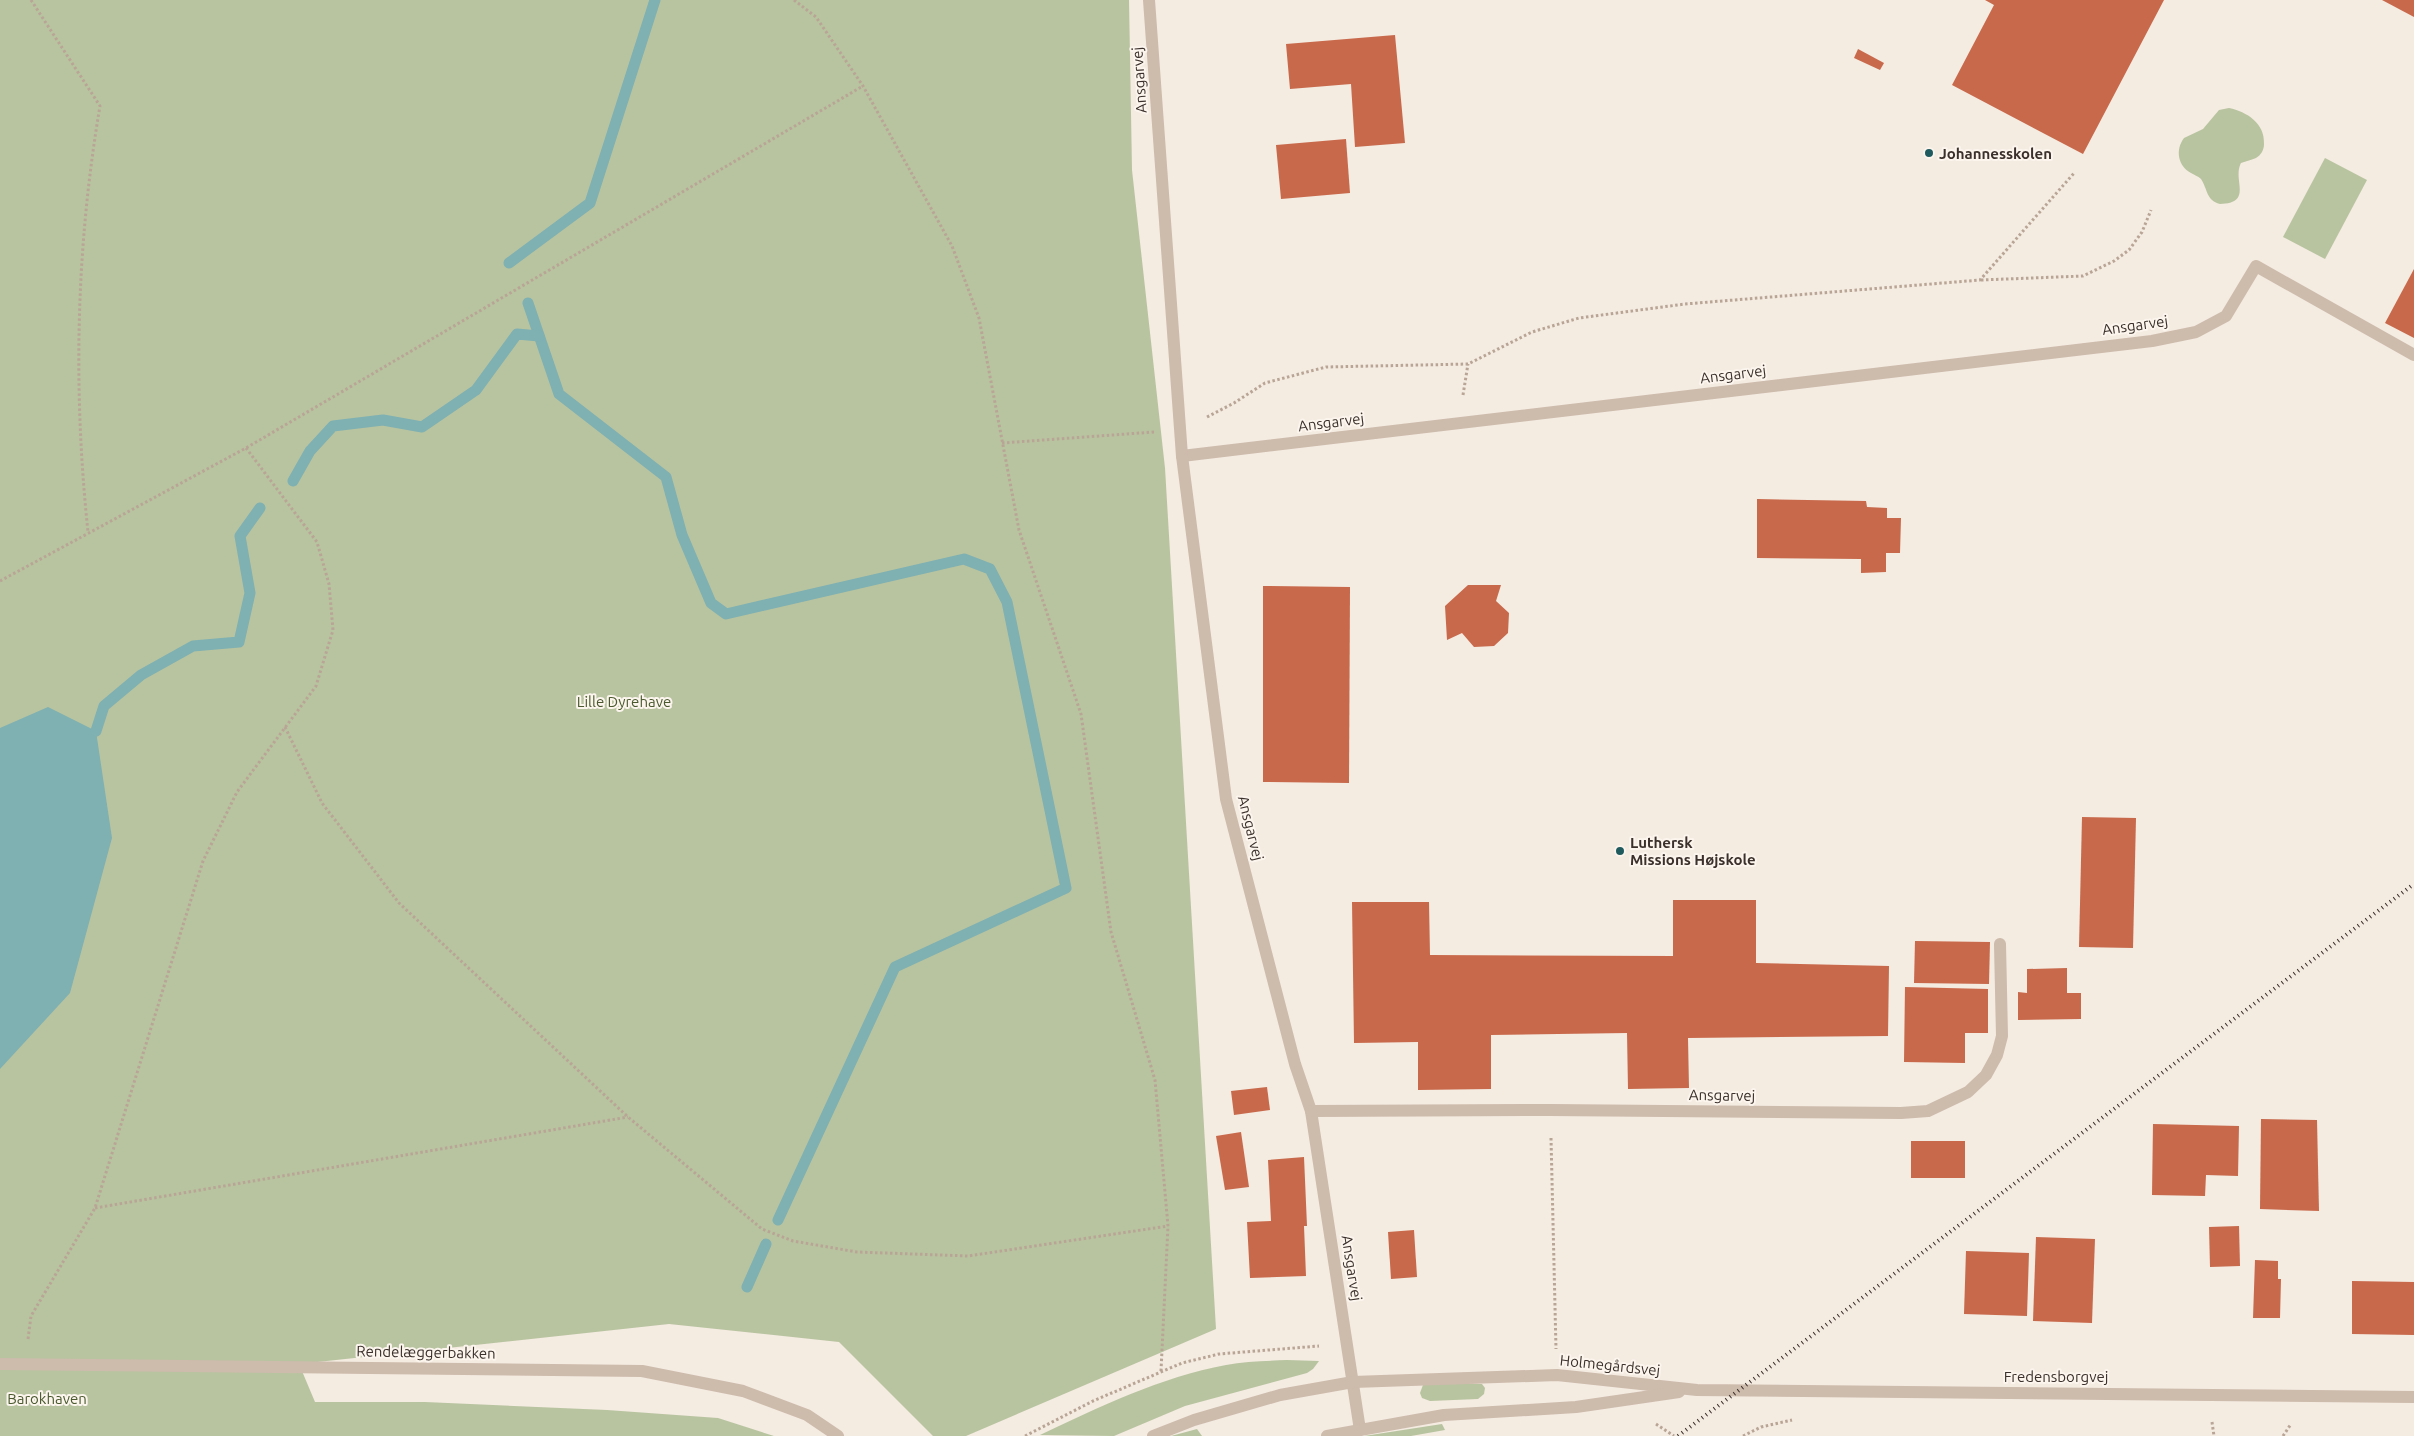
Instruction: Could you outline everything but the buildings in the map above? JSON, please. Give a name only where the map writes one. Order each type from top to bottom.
[{"type":"street","name":"Ansgarvej","points":[[1149,0],[1182,456],[1226,799],[1295,1064],[1311,1111],[1360,1430]]},
{"type":"street","name":"Ansgarvej","points":[[1182,456],[2152,341],[2196,332],[2226,316],[2256,266],[2414,355]]},
{"type":"street","name":"Ansgarvej","points":[[1311,1111],[1550,1110],[1901,1113],[1928,1111],[1968,1092],[1986,1074],[1997,1056],[2002,1036],[2000,944]]},
{"type":"street","name":"Rendelæggerbakken","points":[[0,1364],[642,1371],[743,1391],[807,1415],[838,1436]]},
{"type":"street","name":"Holmegårdsvej","points":[[1153,1436],[1194,1420],[1280,1395],[1353,1382],[1557,1375],[1697,1390]]},
{"type":"street","name":"Holmegårdsvej","points":[[1327,1436],[1444,1415],[1576,1407],[1697,1390]]},
{"type":"street","name":"Fredensborgvej","points":[[1697,1390],[2414,1397]]},
{"type":"path","points":[[31,0],[100,106],[89,178],[80,282],[78,365],[82,470],[88,532]]},
{"type":"path","points":[[794,0],[816,17],[863,86],[952,246],[979,318],[1019,530],[1081,714],[1111,932],[1154,1080],[1168,1226],[1161,1371]]},
{"type":"path","points":[[0,581],[246,448],[863,86]]},
{"type":"path","points":[[1980,280],[2076,172]]},
{"type":"path","points":[[1002,443],[1180,430],[1234,403],[1266,383],[1326,367],[1468,364],[1532,332],[1579,318],[1685,304],[1980,280],[2083,276],[2114,261],[2129,250],[2142,232],[2151,210]]},
{"type":"path","points":[[25,1364],[31,1316],[95,1208],[203,861],[237,792],[316,686],[333,630],[329,584],[316,542],[246,448]]},
{"type":"path","points":[[284,727],[322,803],[398,903],[628,1117],[762,1229],[792,1240],[856,1252],[968,1256],[1168,1226]]},
{"type":"path","points":[[1550,1110],[1557,1375]]},
{"type":"path","points":[[95,1208],[628,1117]]},
{"type":"path","points":[[1025,1436],[1093,1401],[1182,1363],[1219,1354],[1347,1344]]},
{"type":"green space","name":"Lille Dyrehave","points":[[0,0],[1129,0],[1132,170],[1165,468],[1216,1329],[966,1436],[933,1436],[839,1342],[669,1324],[299,1364],[315,1402],[425,1402],[607,1410],[718,1418],[774,1436],[0,1436]]},
{"type":"green space","points":[[2229,108],[2242,112],[2258,124],[2264,137],[2264,146],[2258,157],[2241,163],[2239,170],[2240,190],[2236,200],[2220,204],[2212,200],[2201,179],[2183,166],[2179,157],[2179,148],[2184,138],[2203,129],[2219,110]]},
{"type":"green space","points":[[2325,158],[2367,180],[2325,259],[2283,237]]},
{"type":"green space","points":[[1287,1360],[1319,1361],[1307,1373],[1185,1406],[1114,1436],[1040,1435],[1131,1394],[1178,1377],[1233,1364]]},
{"type":"green space","points":[[1482,1384],[1485,1388],[1484,1394],[1478,1399],[1430,1401],[1422,1398],[1420,1393],[1423,1385]]},
{"type":"green space","points":[[1442,1424],[1445,1430],[1411,1436],[1364,1436]]},
{"type":"green space","points":[[1197,1429],[1202,1436],[1171,1436]]},
{"type":"water","points":[[48,707],[96,731],[112,838],[70,993],[0,1069],[0,728]]},
{"type":"waterway","points":[[509,263],[590,203],[655,0]]},
{"type":"waterway","points":[[528,303],[559,394],[666,477],[682,535],[711,603],[726,614],[964,559],[990,569],[1007,602],[1066,888],[895,967],[778,1220]]},
{"type":"waterway","points":[[293,481],[310,451],[333,426],[383,420],[422,427],[476,390],[517,334],[539,336]]},
{"type":"waterway","points":[[96,731],[104,706],[141,675],[193,646],[239,642],[250,593],[240,536],[260,508]]},
{"type":"waterway","points":[[747,1287],[766,1244]]},
{"type":"railway","points":[[1678,1436],[2414,884]]},
{"type":"place","name":"Johannesskolen","points":[[1929,153]]},
{"type":"place","name":"Luthersk Missions Højskole","points":[[1620,851]]},
{"type":"park label","name":"Barokhaven","points":[[47,1398]]}]
